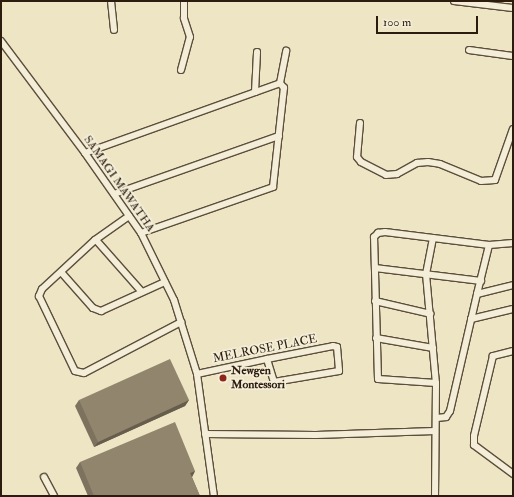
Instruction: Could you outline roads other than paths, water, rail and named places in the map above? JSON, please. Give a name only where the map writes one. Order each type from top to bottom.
[{"type":"street","points":[[111,1],[114,30]]},
{"type":"street","points":[[181,70],[190,37],[184,18],[184,1]]},
{"type":"street","points":[[454,1],[513,8]]},
{"type":"street","name":"SAMAGI MAWATHA","points":[[1,41],[85,153],[129,216],[141,234],[165,282],[181,322],[197,374],[214,496]]},
{"type":"street","points":[[469,50],[513,56]]},
{"type":"street","points":[[141,234],[270,190],[275,180],[284,88],[280,83],[286,51]]},
{"type":"street","points":[[255,92],[257,52]]},
{"type":"street","points":[[85,153],[280,83]]},
{"type":"street","points":[[360,123],[357,157],[361,162],[386,175],[396,174],[417,163],[428,162],[440,164],[481,181],[495,180],[513,128]]},
{"type":"street","points":[[114,194],[279,136]]},
{"type":"street","points":[[129,216],[96,240],[42,289],[39,296],[75,371],[84,373],[181,322]]},
{"type":"street","points":[[436,383],[378,378],[374,238],[378,232],[489,245],[513,243]]},
{"type":"street","points":[[433,238],[426,274],[431,314],[436,383],[435,496]]},
{"type":"street","points":[[96,240],[142,292]]},
{"type":"street","points":[[436,418],[446,417],[450,412],[489,245]]},
{"type":"street","points":[[375,268],[481,281]]},
{"type":"street","points":[[61,272],[93,308],[101,311],[165,282]]},
{"type":"street","points":[[477,294],[513,285]]},
{"type":"street","points":[[375,301],[431,314]]},
{"type":"street","points":[[471,319],[513,309]]},
{"type":"street","points":[[376,338],[433,348]]},
{"type":"street","name":"MELROSE PLACE","points":[[197,374],[267,359],[337,347],[339,372],[274,382],[267,359]]},
{"type":"street","points":[[513,351],[493,356],[474,436],[474,445],[513,474]]},
{"type":"street","points":[[205,434],[316,435],[435,431]]},
{"type":"street","points":[[44,477],[54,496]]},
{"type":"place","name":"Newgen Montessori","points":[[223,378]]}]
